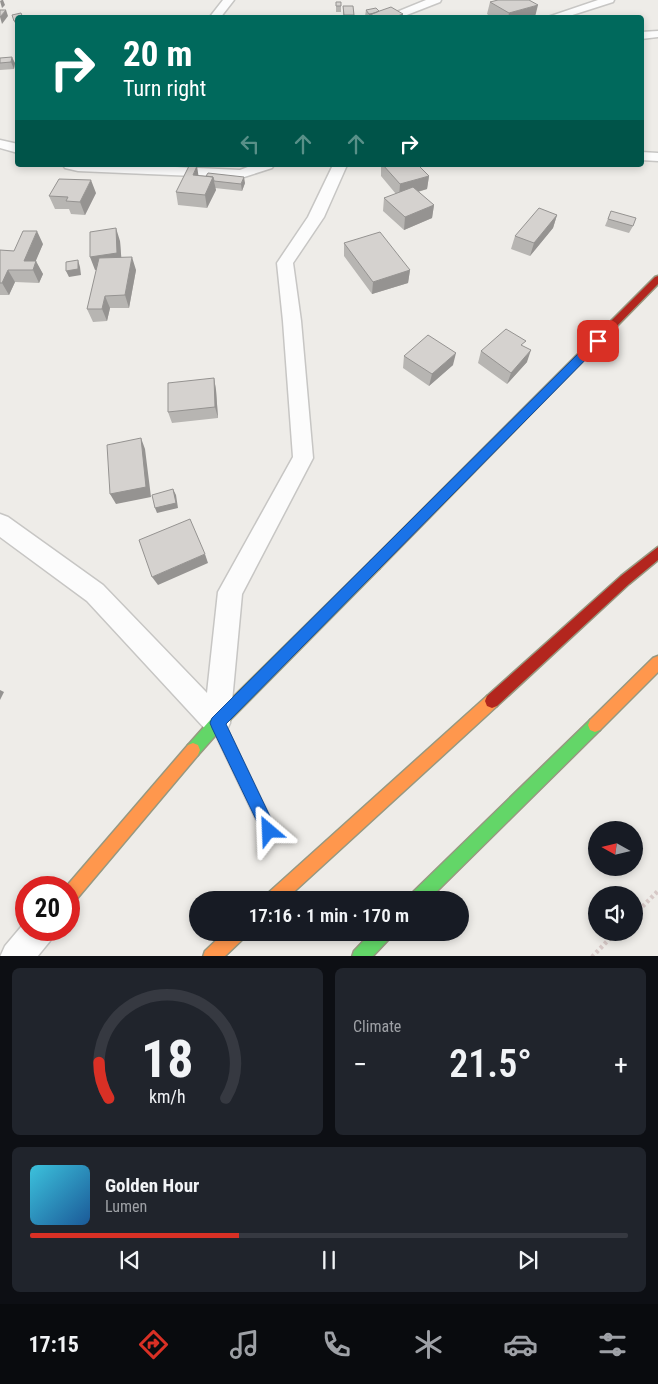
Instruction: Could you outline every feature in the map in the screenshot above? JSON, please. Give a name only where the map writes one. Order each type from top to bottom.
[{"type":"main road","points":[[80,883],[217,723],[541,399],[658,279]]},
{"type":"main road","points":[[284,891],[625,580],[658,553]]},
{"type":"main road","points":[[426,891],[658,663]]},
{"type":"main road","points":[[211,956],[228,941]]},
{"type":"main road","points":[[360,956],[375,941]]},
{"type":"street","points":[[216,15],[229,0]]},
{"type":"street","points":[[395,15],[436,0]]},
{"type":"street","points":[[560,15],[609,0]]},
{"type":"street","points":[[644,36],[658,34]]},
{"type":"street","points":[[0,144],[15,148]]},
{"type":"street","points":[[644,156],[658,157]]},
{"type":"street","points":[[78,167],[241,174],[261,167]]},
{"type":"street","points":[[217,723],[230,592],[304,458],[285,263],[316,217],[339,167]]},
{"type":"street","points":[[0,524],[95,593],[217,723]]},
{"type":"street","points":[[16,956],[29,941]]},
{"type":"lane","points":[[217,723],[269,831]]},
{"type":"path","points":[[643,906],[658,891]]},
{"type":"path","points":[[592,956],[607,941]]},
{"type":"building","points":[[498,0],[529,0],[538,5],[509,13],[490,2]]},
{"type":"building","points":[[336,2],[341,2],[341,6],[336,6]]},
{"type":"building","points":[[343,6],[353,6],[354,15],[344,15]]},
{"type":"building","points":[[391,7],[403,14],[372,15],[371,14]]},
{"type":"building","points":[[376,8],[379,11],[375,13],[369,14],[366,10]]},
{"type":"building","points":[[0,10],[6,10],[0,17]]},
{"type":"building","points":[[21,13],[22,15],[15,15],[14,21],[12,15]]},
{"type":"building","points":[[12,57],[11,62],[0,63],[0,58]]},
{"type":"building","points":[[188,167],[197,167],[193,175],[213,177],[205,195],[176,192]]},
{"type":"building","points":[[385,167],[420,167],[429,176],[400,184]]},
{"type":"building","points":[[208,173],[244,177],[241,184],[214,181],[213,177],[206,176]]},
{"type":"building","points":[[59,179],[91,180],[80,202],[66,201],[68,197],[49,196]]},
{"type":"building","points":[[413,187],[434,205],[405,217],[384,198]]},
{"type":"building","points":[[539,208],[557,215],[534,243],[515,236]]},
{"type":"building","points":[[611,211],[636,218],[633,226],[608,219]]},
{"type":"building","points":[[116,228],[117,253],[90,257],[90,232]]},
{"type":"building","points":[[23,231],[37,231],[24,261],[36,261],[33,270],[8,270],[2,283],[0,283],[0,250],[14,251]]},
{"type":"building","points":[[380,232],[410,270],[373,282],[344,243]]},
{"type":"building","points":[[132,257],[125,295],[105,296],[102,309],[87,309],[99,258]]},
{"type":"building","points":[[78,260],[78,269],[66,271],[66,262]]},
{"type":"building","points":[[506,329],[526,341],[521,345],[531,350],[511,373],[481,351]]},
{"type":"building","points":[[428,335],[456,353],[432,374],[404,356]]},
{"type":"building","points":[[214,378],[215,407],[168,412],[168,383]]},
{"type":"building","points":[[141,438],[146,487],[110,494],[107,445]]},
{"type":"building","points":[[173,489],[176,503],[155,508],[152,495]]},
{"type":"building","points":[[190,519],[205,554],[152,577],[139,540]]},
{"type":"traffic: fast","points":[[193,750],[217,723],[375,565]]},
{"type":"traffic: fast","points":[[426,891],[595,725]]},
{"type":"traffic: fast","points":[[361,956],[375,941]]},
{"type":"traffic: slow","points":[[595,725],[658,663]]},
{"type":"traffic: slow","points":[[283,891],[492,701]]},
{"type":"traffic: slow","points":[[80,882],[193,750]]},
{"type":"traffic: slow","points":[[212,956],[228,941]]},
{"type":"traffic: jam","points":[[375,565],[658,279]]},
{"type":"traffic: jam","points":[[492,701],[625,580],[658,553]]},
{"type":"route","points":[[269,831],[217,723],[598,341]]}]
